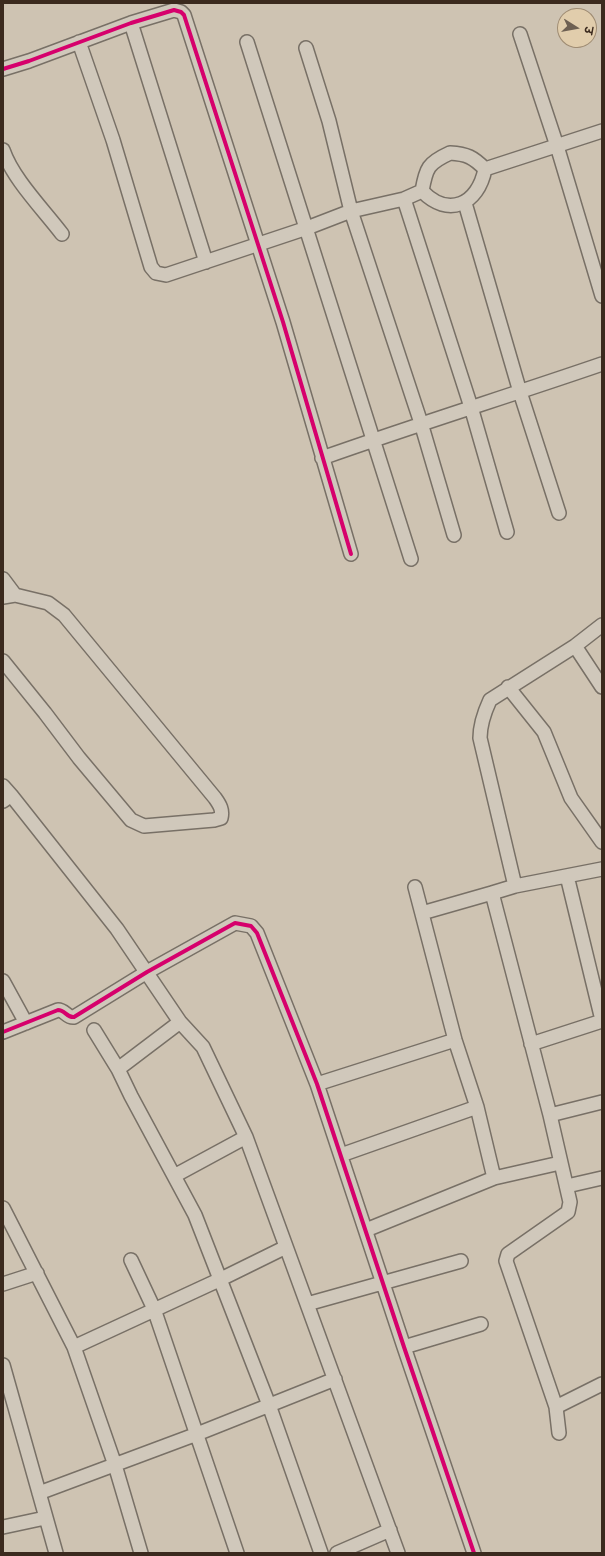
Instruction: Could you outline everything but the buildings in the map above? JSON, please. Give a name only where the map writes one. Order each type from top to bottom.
[{"type":"street","points":[[3,69],[130,23],[174,10],[181,12],[184,15],[283,322],[351,554]]},
{"type":"street","points":[[130,23],[206,262]]},
{"type":"street","points":[[520,34],[557,146],[602,296]]},
{"type":"street","points":[[79,42],[113,140],[151,267],[156,273],[166,275],[307,228],[351,211],[404,199],[422,191]]},
{"type":"street","points":[[247,42],[411,559]]},
{"type":"street","points":[[306,48],[329,121],[351,211],[421,423],[454,535]]},
{"type":"street","points":[[485,169],[602,131]]},
{"type":"street","points":[[3,150],[7,162],[62,234]]},
{"type":"street","points":[[422,191],[425,173],[436,160],[450,153],[462,154],[475,158],[485,169]]},
{"type":"street","points":[[422,191],[430,199],[450,206],[465,202],[473,197],[479,189],[485,169]]},
{"type":"street","points":[[404,199],[471,407],[507,532]]},
{"type":"street","points":[[465,202],[520,392],[559,513]]},
{"type":"street","points":[[322,458],[421,423],[520,392],[602,364]]},
{"type":"street","points":[[3,579],[9,596],[48,603],[64,615],[215,798],[221,807],[221,818],[214,820],[144,826],[131,820],[79,758],[45,712],[3,661]]},
{"type":"street","points":[[515,886],[480,738],[480,726],[490,700],[575,646],[602,625]]},
{"type":"street","points":[[575,646],[602,688]]},
{"type":"street","points":[[508,688],[544,732],[571,798],[602,842]]},
{"type":"street","points":[[6,794],[117,929],[180,1022],[203,1047],[246,1137],[398,1553]]},
{"type":"street","points":[[422,913],[515,886],[602,868]]},
{"type":"street","points":[[532,1044],[602,1020],[567,876]]},
{"type":"street","points":[[415,887],[454,1040],[477,1107],[494,1178]]},
{"type":"street","points":[[492,893],[550,1115],[570,1202],[568,1212],[508,1254],[506,1261],[556,1407],[560,1433]]},
{"type":"street","points":[[3,1032],[58,1010],[63,1011],[70,1017],[74,1017],[147,972],[235,923],[251,926],[257,933],[317,1084],[404,1348],[474,1553]]},
{"type":"street","points":[[3,981],[26,1023]]},
{"type":"street","points":[[118,1069],[180,1022]]},
{"type":"street","points":[[94,1030],[118,1069],[195,1215],[269,1405],[321,1553]]},
{"type":"street","points":[[317,1084],[454,1040]]},
{"type":"street","points":[[550,1115],[602,1102]]},
{"type":"street","points":[[341,1155],[477,1107]]},
{"type":"street","points":[[174,1176],[246,1137]]},
{"type":"street","points":[[366,1230],[494,1178],[560,1163]]},
{"type":"street","points":[[567,1186],[602,1178]]},
{"type":"street","points":[[3,1208],[74,1346],[115,1465],[141,1553]]},
{"type":"street","points":[[74,1346],[221,1279],[286,1247]]},
{"type":"street","points":[[131,1260],[154,1309],[237,1553]]},
{"type":"street","points":[[307,1304],[461,1261]]},
{"type":"street","points":[[3,1284],[37,1273]]},
{"type":"street","points":[[404,1348],[481,1324]]},
{"type":"street","points":[[3,1365],[56,1553]]},
{"type":"street","points":[[39,1493],[197,1434],[335,1379]]},
{"type":"street","points":[[556,1407],[602,1384]]},
{"type":"street","points":[[3,1527],[45,1518]]},
{"type":"street","points":[[337,1553],[390,1530]]},
{"type":"cycle path","points":[[3,69],[29,61],[131,23],[174,10],[181,12],[184,15],[283,322],[351,554]]},
{"type":"cycle path","points":[[3,1032],[58,1010],[74,1017],[147,972],[235,923],[251,926],[257,933],[317,1084],[474,1553]]}]
